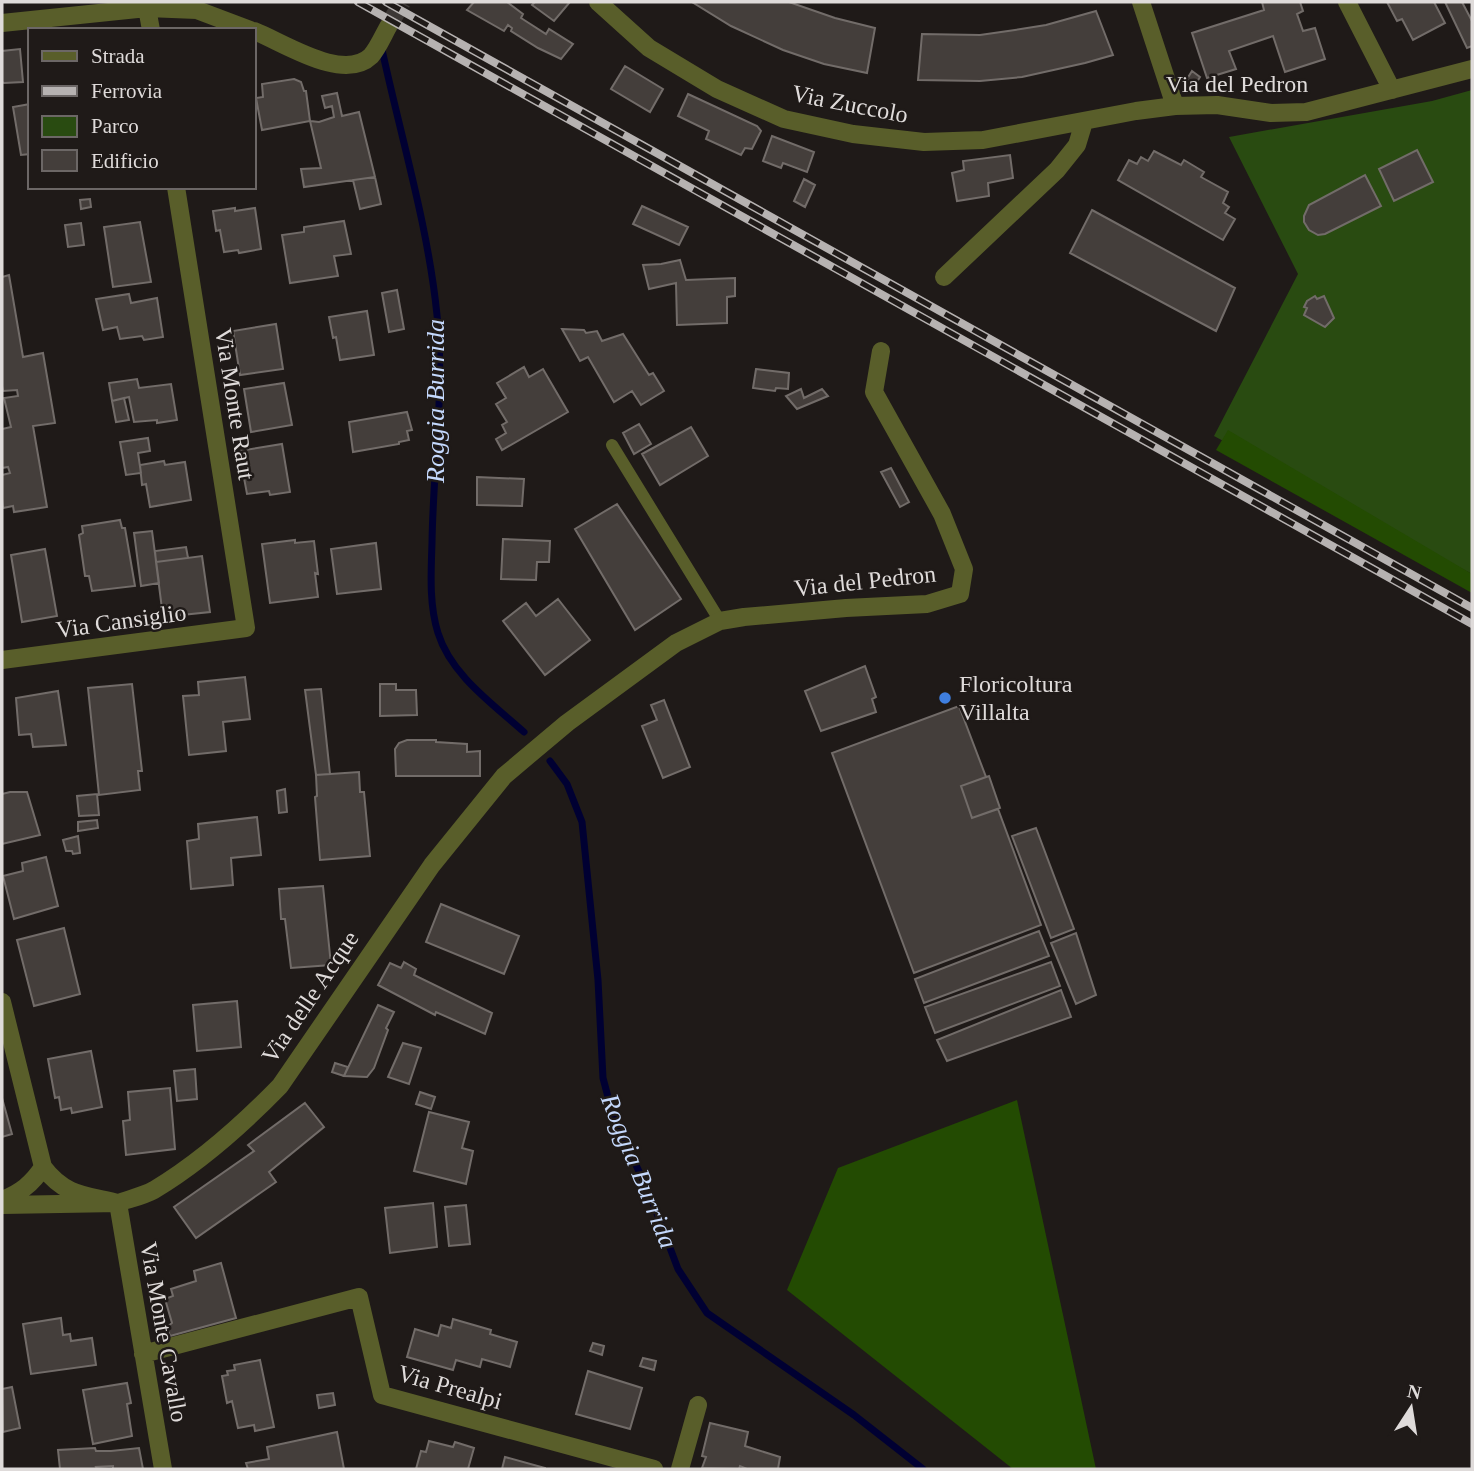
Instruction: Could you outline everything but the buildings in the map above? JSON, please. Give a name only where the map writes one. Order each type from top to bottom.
[{"type":"street","name":"Via Zuccolo","points":[[598,2],[649,48],[718,89],[784,119],[853,134],[924,142],[983,140],[1084,122]]},
{"type":"street","points":[[1141,2],[1175,106]]},
{"type":"street","points":[[1347,2],[1392,90]]},
{"type":"street","points":[[2,23],[148,8],[197,10],[246,28]]},
{"type":"street","points":[[148,8],[151,28]]},
{"type":"street","points":[[256,32],[333,64],[356,64],[373,54],[388,27]]},
{"type":"street","name":"Via del Pedron","points":[[1084,122],[1175,106],[1217,105],[1271,113],[1306,112],[1472,69]]},
{"type":"street","points":[[944,276],[1057,170],[1077,145],[1084,122]]},
{"type":"street","name":"Via Monte Raut","points":[[176,189],[246,628]]},
{"type":"street","name":"Via del Pedron","points":[[504,776],[567,723],[676,643],[720,621],[846,608],[927,604],[960,594],[964,569],[942,514],[874,392],[881,351]]},
{"type":"street","name":"Via Cansiglio","points":[[2,660],[246,628]]},
{"type":"street","name":"Via delle Acque","points":[[2,1202],[118,1203],[152,1191],[252,1115],[279,1086],[432,865],[504,776]]},
{"type":"street","points":[[2,1002],[43,1167],[54,1181],[68,1191],[118,1203]]},
{"type":"street","name":"Via delle Acque","points":[[2,1202],[35,1180],[43,1167]]},
{"type":"street","name":"Via Monte Cavallo","points":[[118,1203],[163,1469]]},
{"type":"street","name":"Via Prealpi","points":[[143,1354],[359,1297],[382,1395],[654,1469]]},
{"type":"street","points":[[680,1469],[698,1405]]},
{"type":"lane","points":[[612,445],[720,621]]},
{"type":"green space","points":[[1472,90],[1472,574],[1214,436],[1298,274],[1229,137],[1432,101]]},
{"type":"green space","points":[[1228,430],[1472,574],[1472,593],[1216,450]]},
{"type":"green space","points":[[1017,1100],[1096,1469],[1013,1469],[787,1290],[838,1168]]},
{"type":"waterway","name":"Roggia Burrida","points":[[381,45],[420,213],[437,315],[440,372],[431,577],[435,622],[444,648],[463,675],[524,732]]},
{"type":"waterway","name":"Roggia Burrida","points":[[550,761],[567,784],[582,822],[598,980],[603,1078],[613,1116],[650,1195],[678,1269],[707,1313],[854,1415],[923,1469]]},
{"type":"tunnel","points":[[388,27],[402,2]]},
{"type":"railway","points":[[358,2],[1472,624]]},
{"type":"railway","points":[[386,2],[1472,608]]},
{"type":"place","name":"Floricoltura Villalta","points":[[945,698]]}]
